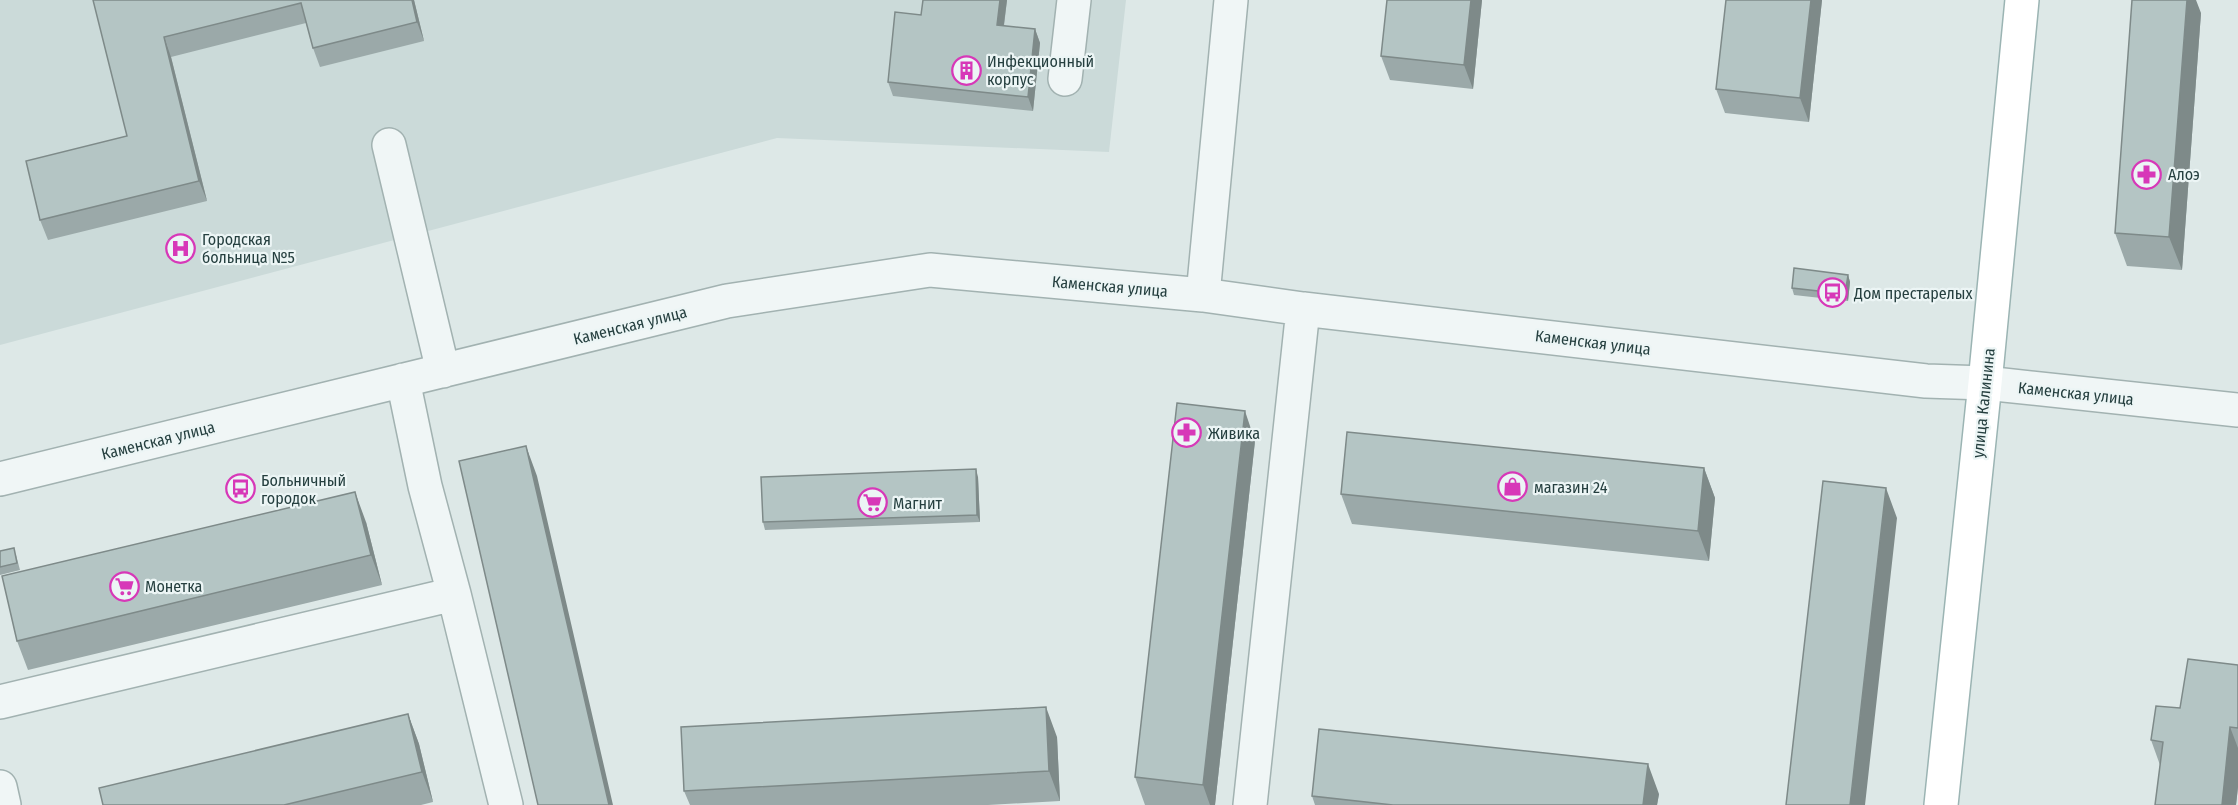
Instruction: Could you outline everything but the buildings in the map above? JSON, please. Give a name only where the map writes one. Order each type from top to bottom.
[{"type":"main road","name":"улица Калинина","points":[[1941,805],[2022,0]]},
{"type":"street","points":[[1065,79],[1074,0]]},
{"type":"street","points":[[1203,295],[1231,0]]},
{"type":"street","points":[[389,145],[443,370]]},
{"type":"street","name":"Каменская улица","points":[[0,479],[728,301],[930,270],[1203,295],[1303,309],[1926,381],[1985,383],[2238,410]]},
{"type":"street","points":[[1250,805],[1303,309]]},
{"type":"street","points":[[403,380],[425,486],[506,805]]},
{"type":"street","points":[[0,702],[454,594]]},
{"type":"street","points":[[0,787],[4,805]]},
{"type":"shaded area","name":"Городская больница №5","points":[[0,0],[1126,0],[1109,152],[777,138],[0,345]]},
{"type":"place","name":"Инфекционный корпус","points":[[966,70]]},
{"type":"place","name":"Алоэ","points":[[2147,174]]},
{"type":"place","name":"Городская больница №5","points":[[181,248]]},
{"type":"place","name":"Дом престарелых","points":[[1833,293]]},
{"type":"place","name":"Живика","points":[[1187,433]]},
{"type":"place","name":"магазин 24","points":[[1513,487]]},
{"type":"place","name":"Больничный городок","points":[[240,489]]},
{"type":"place","name":"Магнит","points":[[872,503]]},
{"type":"place","name":"Монетка","points":[[124,586]]}]
